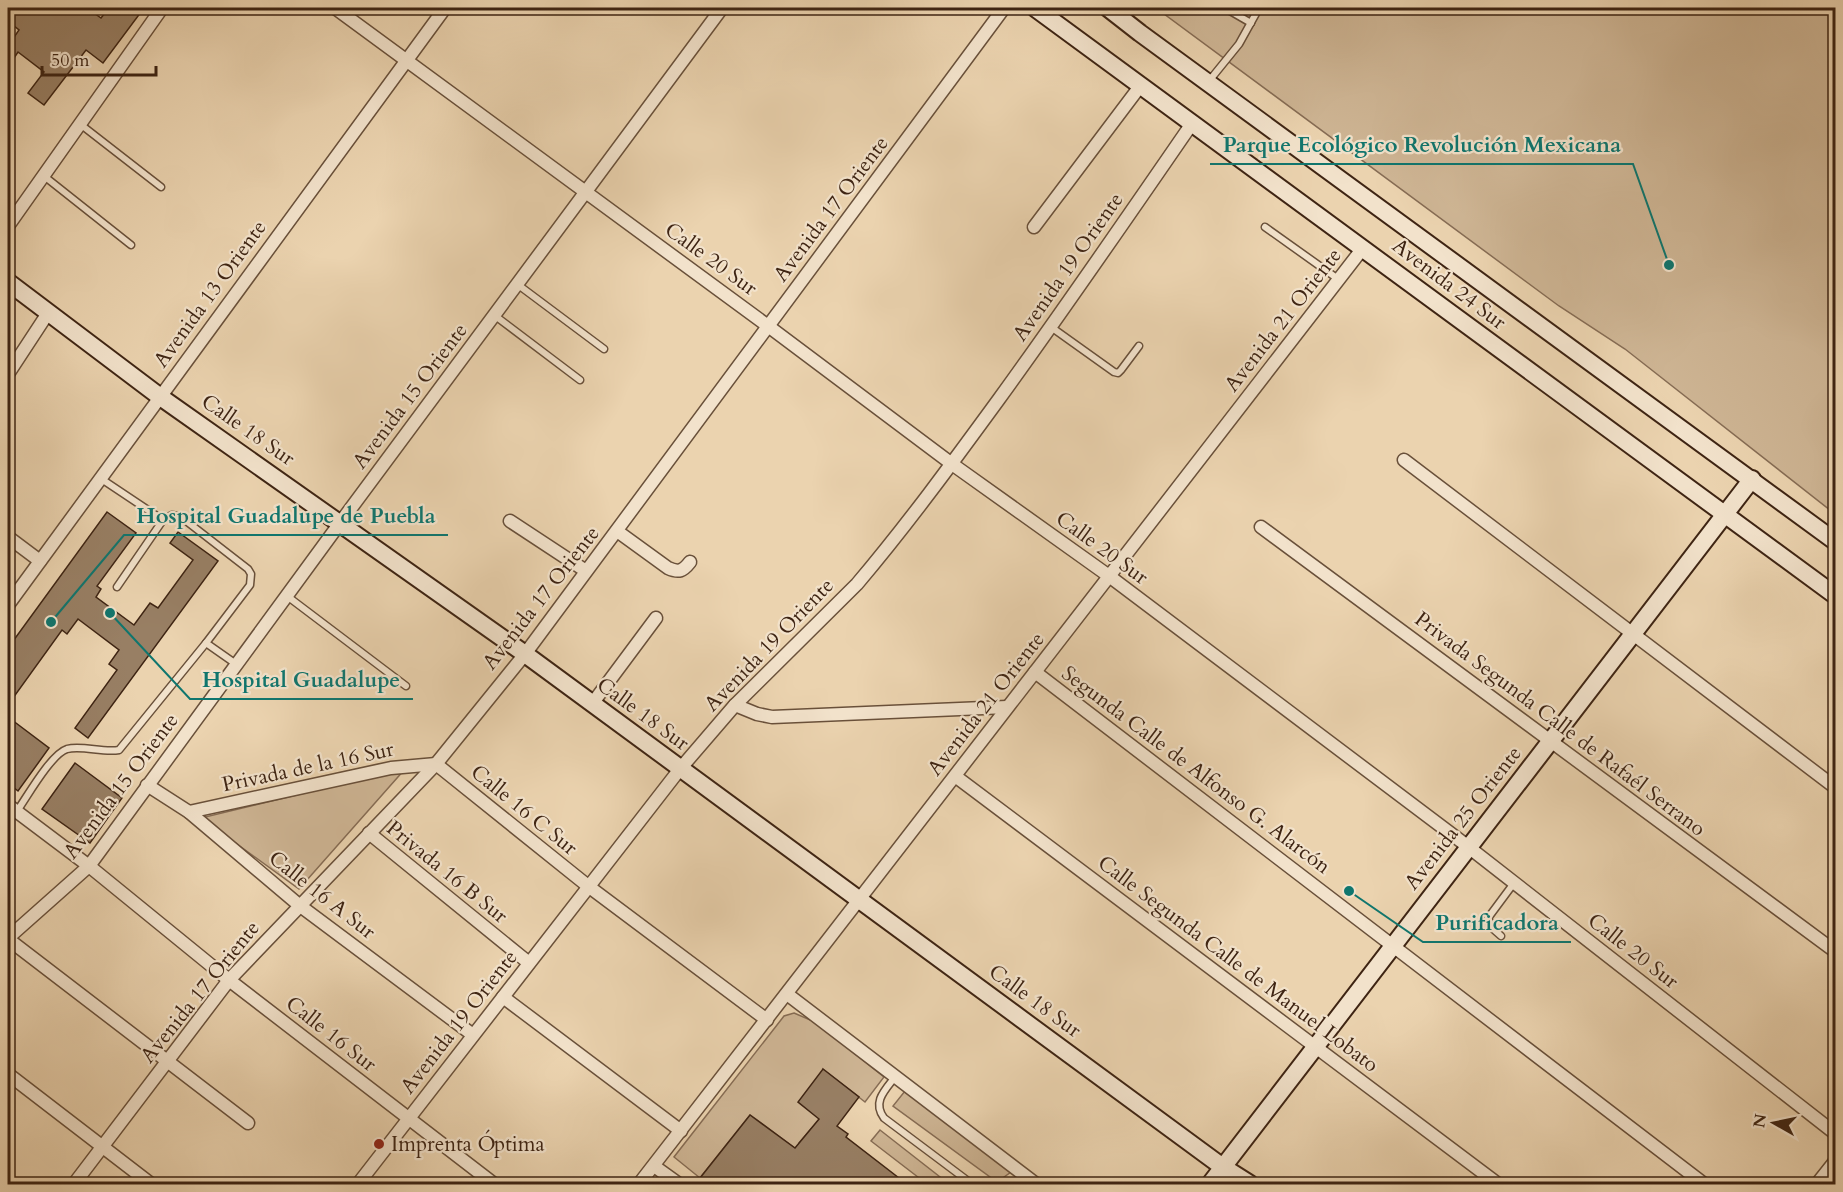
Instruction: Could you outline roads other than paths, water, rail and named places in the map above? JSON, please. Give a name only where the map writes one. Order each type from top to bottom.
[{"type":"main road","name":"Avenida 24 Sur","points":[[1035,8],[1836,596]]},
{"type":"main road","name":"Avenida 24 Sur","points":[[1108,8],[1836,542]]},
{"type":"main road","name":"Calle 18 Sur","points":[[8,282],[159,396],[525,654],[1250,1185]]},
{"type":"main road","name":"Avenida 25 Oriente","points":[[1210,1185],[1752,479]]},
{"type":"street","points":[[8,226],[162,8]]},
{"type":"street","name":"Calle 20 Sur","points":[[336,8],[952,464],[1109,576],[1469,848],[1835,1134]]},
{"type":"street","name":"Avenida 13 Oriente","points":[[8,605],[445,8]]},
{"type":"street","name":"Avenida 15 Oriente","points":[[8,938],[89,866],[722,8]]},
{"type":"street","name":"Avenida 17 Oriente","points":[[74,1185],[229,980],[436,764],[525,654],[1004,8]]},
{"type":"street","points":[[1034,227],[1141,85]]},
{"type":"street","name":"Avenida 19 Oriente","points":[[358,1185],[680,769],[735,705],[857,584],[952,464],[1193,123]]},
{"type":"street","name":"Avenida 21 Oriente","points":[[639,1185],[1363,248]]},
{"type":"street","points":[[8,374],[48,313]]},
{"type":"street","points":[[1404,460],[1836,788]]},
{"type":"street","points":[[510,521],[586,571]]},
{"type":"street","name":"Privada Segunda Calle de Rafaél Serrano","points":[[1261,527],[1836,952]]},
{"type":"street","points":[[617,531],[677,572],[684,570],[690,562]]},
{"type":"street","points":[[8,537],[40,561]]},
{"type":"street","points":[[592,704],[656,618]]},
{"type":"street","name":"Segunda Calle de Alfonso G. Alarcón","points":[[1035,672],[1704,1185]]},
{"type":"street","points":[[735,705],[772,717],[1007,707]]},
{"type":"street","name":"Privada de la 16 Sur","points":[[189,812],[391,768],[436,764]]},
{"type":"street","name":"Calle 16 C Sur","points":[[436,764],[588,886],[767,1020]]},
{"type":"street","name":"Calle Segunda Calle de Manuel Lobato","points":[[955,776],[1498,1185]]},
{"type":"street","name":"Calle 16 A Sur","points":[[147,785],[189,812],[300,905],[473,1035]]},
{"type":"street","name":"Calle 16 Sur","points":[[12,809],[89,866],[229,980],[494,1185]]},
{"type":"street","name":"Privada 16 B Sur","points":[[369,833],[529,963]]},
{"type":"street","points":[[8,938],[248,1123]]},
{"type":"street","points":[[787,994],[1035,1184]]},
{"type":"street","points":[[503,997],[681,1131]]},
{"type":"street","points":[[8,1074],[151,1185]]},
{"type":"street","points":[[1817,1185],[1836,1160]]},
{"type":"street","points":[[654,1166],[679,1185]]},
{"type":"lane","points":[[1225,8],[1251,23]]},
{"type":"lane","points":[[1207,82],[1239,44],[1259,8]]},
{"type":"lane","points":[[80,124],[161,187]]},
{"type":"lane","points":[[43,176],[132,245]]},
{"type":"lane","points":[[1265,227],[1338,279]]},
{"type":"lane","points":[[517,284],[604,349]]},
{"type":"lane","points":[[494,315],[580,380]]},
{"type":"lane","points":[[1051,327],[1114,372],[1121,370],[1139,346]]},
{"type":"lane","points":[[100,478],[163,520]]},
{"type":"lane","points":[[12,809],[57,756],[68,749],[108,752],[119,750],[206,643],[250,585],[252,579],[248,569],[181,517],[172,515],[163,520],[117,587]]},
{"type":"lane","points":[[286,596],[406,686]]},
{"type":"lane","points":[[206,643],[236,664]]},
{"type":"lane","points":[[1501,936],[1492,928],[1488,918],[1514,883]]},
{"type":"lane","points":[[895,1077],[881,1095],[878,1103],[879,1111],[884,1118],[972,1185]]},
{"type":"place","name":"Parque Ecológico Revolución Mexicana","points":[[1669,265]]},
{"type":"place","name":"Hospital Guadalupe","points":[[110,613]]},
{"type":"place","name":"Hospital Guadalupe de Puebla","points":[[51,622]]},
{"type":"place","name":"Purificadora","points":[[1349,891]]},
{"type":"place","name":"Imprenta Óptima","points":[[379,1144]]}]
